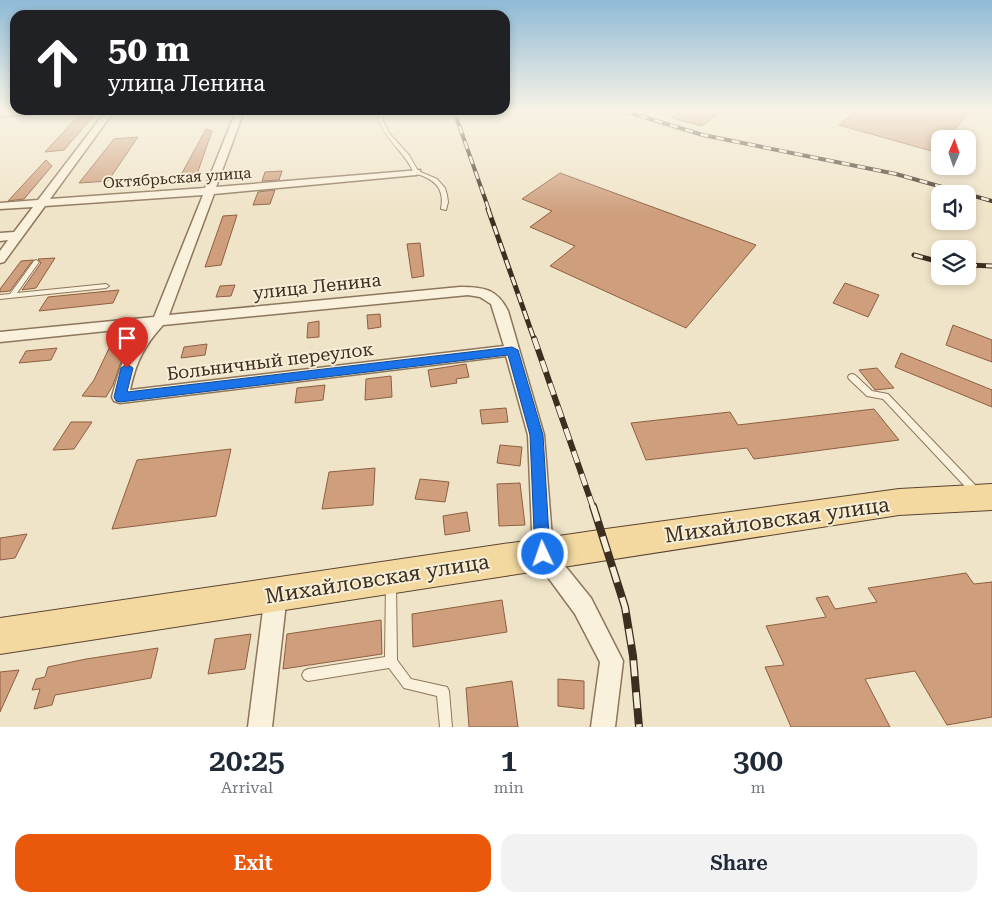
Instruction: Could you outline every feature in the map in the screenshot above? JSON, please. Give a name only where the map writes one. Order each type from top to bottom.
[{"type":"main road","name":"Михайловская улица","points":[[0,636],[899,502],[986,497]]},
{"type":"street","points":[[0,259],[85,145]]},
{"type":"street","points":[[160,320],[227,145]]},
{"type":"street","name":"Октябрьская улица","points":[[0,206],[211,191],[416,172]]},
{"type":"street","points":[[0,237],[18,235]]},
{"type":"street","name":"улица Ленина","points":[[0,337],[439,293],[472,292],[486,295],[495,300],[501,311],[536,435],[543,554]]},
{"type":"street","name":"Больничный переулок","points":[[160,320],[140,340],[127,368],[120,397],[512,350]]},
{"type":"street","points":[[543,554],[583,606],[612,660],[603,727]]},
{"type":"street","points":[[260,727],[276,594]]},
{"type":"lane","points":[[398,145],[403,149],[416,172],[428,176],[441,184],[447,199],[444,209]]},
{"type":"lane","points":[[12,296],[36,262]]},
{"type":"lane","points":[[0,297],[106,286]]},
{"type":"lane","points":[[852,377],[870,394],[885,396],[986,497]]},
{"type":"lane","points":[[391,577],[391,662],[408,684],[443,691],[446,727]]},
{"type":"lane","points":[[308,675],[391,662]]},
{"type":"building","points":[[52,145],[68,145],[64,150],[45,152]]},
{"type":"building","points":[[109,145],[133,145],[108,181],[79,183]]},
{"type":"building","points":[[197,145],[207,145],[197,174],[181,175]]},
{"type":"building","points":[[910,145],[931,145],[931,151]]},
{"type":"building","points":[[46,160],[52,166],[24,199],[8,201]]},
{"type":"building","points":[[282,171],[279,180],[262,181],[265,172]]},
{"type":"building","points":[[560,173],[756,245],[686,328],[550,266],[575,246],[530,227],[552,211],[522,199]]},
{"type":"building","points":[[275,190],[270,204],[253,205],[258,192]]},
{"type":"building","points":[[237,215],[221,265],[205,267],[223,216]]},
{"type":"building","points":[[420,243],[424,276],[412,278],[407,244]]},
{"type":"building","points":[[55,258],[36,288],[22,290],[41,263],[38,259]]},
{"type":"building","points":[[33,260],[10,291],[0,292],[0,289],[21,261]]},
{"type":"building","points":[[845,283],[879,295],[868,317],[833,303]]},
{"type":"building","points":[[235,285],[231,296],[216,297],[220,286]]},
{"type":"building","points":[[119,290],[113,303],[39,311],[48,297]]},
{"type":"building","points":[[380,314],[381,327],[368,329],[367,315]]},
{"type":"building","points":[[319,321],[319,337],[307,338],[308,323]]},
{"type":"building","points":[[953,325],[992,340],[992,362],[946,345]]},
{"type":"building","points":[[133,340],[122,359],[113,385],[106,397],[82,396],[94,380],[112,342]]},
{"type":"building","points":[[207,344],[205,355],[181,358],[184,347]]},
{"type":"building","points":[[57,348],[51,360],[19,363],[26,351]]},
{"type":"building","points":[[901,353],[992,390],[992,407],[895,367]]},
{"type":"building","points":[[466,364],[469,377],[456,379],[457,383],[431,387],[428,370]]},
{"type":"building","points":[[877,368],[894,388],[875,390],[859,370]]},
{"type":"building","points":[[391,376],[392,397],[365,400],[366,379]]},
{"type":"building","points":[[325,385],[323,400],[295,403],[297,388]]},
{"type":"building","points":[[506,408],[508,422],[482,424],[480,410]]},
{"type":"building","points":[[874,409],[899,440],[754,459],[747,448],[646,460],[631,423],[730,412],[738,425]]},
{"type":"building","points":[[71,422],[92,422],[74,449],[53,450]]},
{"type":"building","points":[[500,445],[522,447],[520,466],[497,463]]},
{"type":"building","points":[[231,449],[216,516],[112,529],[137,460]]},
{"type":"building","points":[[375,468],[373,505],[322,509],[329,472]]},
{"type":"building","points":[[420,479],[449,482],[445,502],[415,499]]},
{"type":"building","points":[[520,483],[525,525],[499,526],[497,484]]},
{"type":"building","points":[[467,512],[470,531],[445,535],[443,516]]},
{"type":"building","points":[[27,534],[15,558],[0,560],[0,538]]},
{"type":"building","points":[[966,573],[974,584],[992,582],[992,717],[947,725],[915,671],[865,679],[890,727],[791,727],[765,667],[784,665],[766,626],[826,617],[816,598],[828,596],[835,609],[877,602],[868,588]]},
{"type":"building","points":[[502,600],[507,632],[413,647],[412,614]]},
{"type":"building","points":[[381,620],[382,654],[283,669],[287,634]]},
{"type":"building","points":[[251,634],[245,669],[208,674],[215,639]]},
{"type":"building","points":[[158,648],[151,678],[55,695],[52,705],[34,709],[40,689],[32,690],[36,679],[45,677],[48,667]]},
{"type":"building","points":[[19,670],[0,712],[0,672]]},
{"type":"building","points":[[558,679],[584,681],[584,709],[558,706]]},
{"type":"building","points":[[512,681],[518,727],[469,727],[466,688]]},
{"type":"railway","points":[[466,145],[489,210]]},
{"type":"railway","points":[[752,145],[896,174],[992,201]]},
{"type":"railway","points":[[488,209],[534,339]]},
{"type":"railway","points":[[914,255],[931,260]]},
{"type":"railway","points":[[976,265],[992,266]]},
{"type":"railway","points":[[534,338],[593,507]]},
{"type":"railway","points":[[593,506],[625,607],[633,656],[639,727]]},
{"type":"route","points":[[127,368],[120,397],[512,350],[536,435],[543,554]]}]
